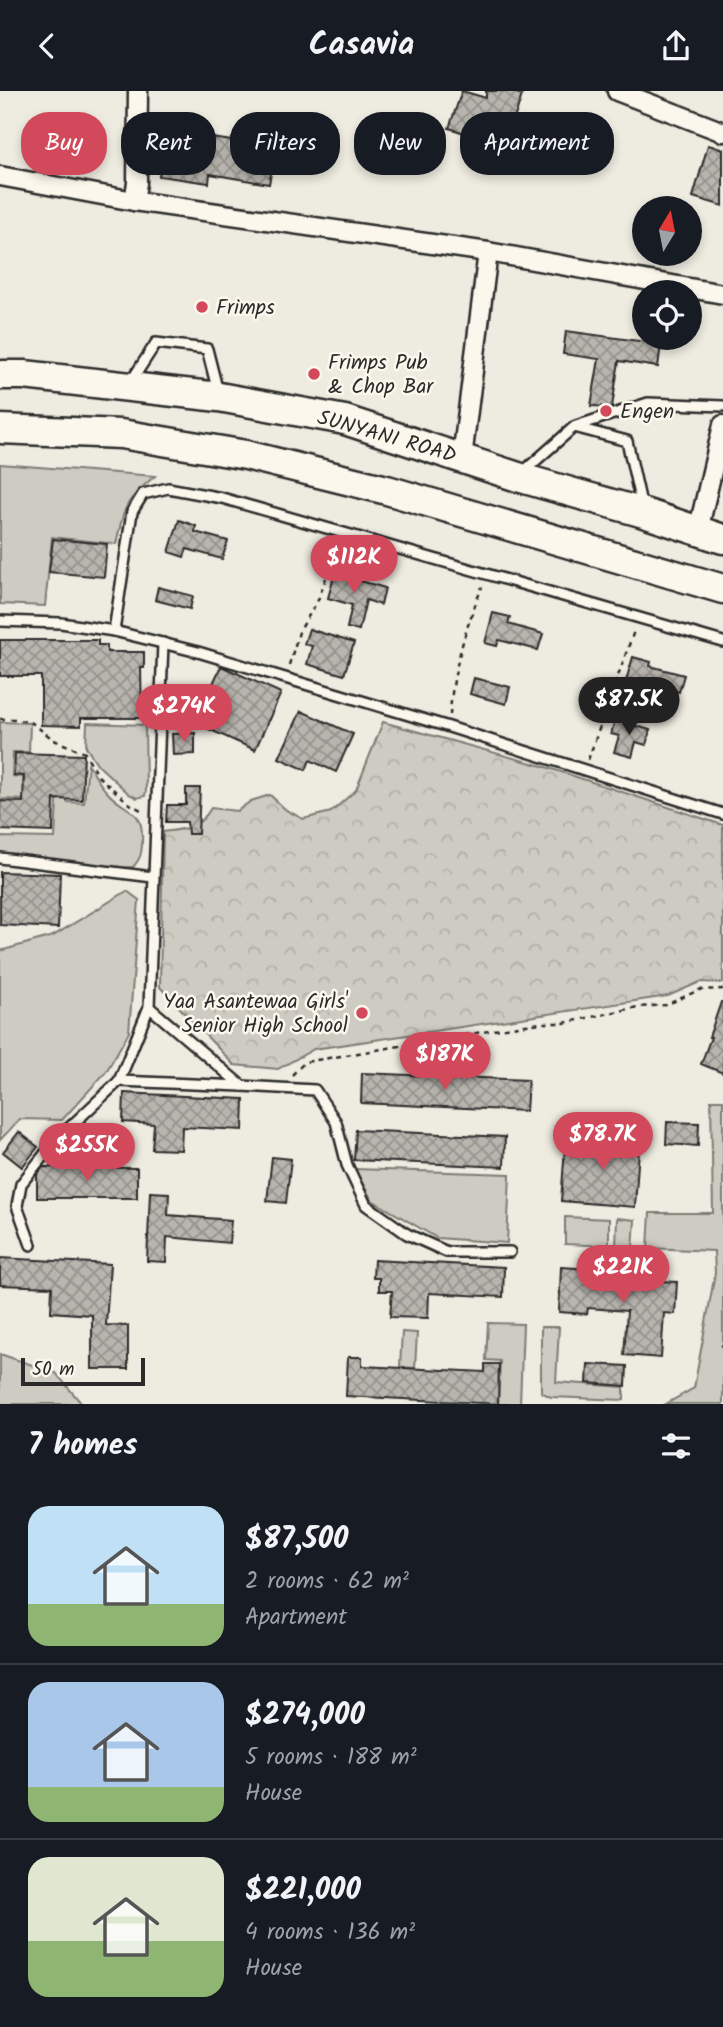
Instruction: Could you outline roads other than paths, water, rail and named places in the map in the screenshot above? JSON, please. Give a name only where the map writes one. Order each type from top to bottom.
[{"type":"main road","name":"SUNYANI ROAD","points":[[0,375],[24,375],[219,397],[345,419],[518,477],[710,535]]},
{"type":"main road","points":[[0,429],[121,434],[246,455],[387,490],[723,589]]},
{"type":"street","points":[[134,201],[138,91]]},
{"type":"street","points":[[617,91],[723,132]]},
{"type":"street","points":[[0,176],[134,201],[488,253],[723,294]]},
{"type":"street","points":[[462,458],[488,253]]},
{"type":"street","points":[[710,535],[723,425]]},
{"type":"lane","points":[[128,387],[156,343],[207,349],[219,397]]},
{"type":"lane","points":[[518,477],[574,427],[648,403],[723,406]]},
{"type":"lane","points":[[574,427],[627,441],[643,513]]},
{"type":"lane","points":[[114,631],[132,512],[144,495],[168,488],[222,498],[723,642]]},
{"type":"lane","points":[[0,621],[61,623],[114,631],[163,643],[449,727],[723,814]]},
{"type":"lane","points":[[31,1245],[17,1206],[21,1184],[55,1141],[119,1081],[149,1007],[163,643]]},
{"type":"lane","points":[[0,858],[153,877]]},
{"type":"lane","points":[[149,1007],[242,1086]]},
{"type":"lane","points":[[119,1081],[315,1090],[335,1122],[347,1165],[366,1205],[407,1234],[447,1252],[510,1252]]},
{"type":"place","name":"Frimps","points":[[202,307]]},
{"type":"place","name":"Frimps Pub & Chop Bar","points":[[314,374]]},
{"type":"place","name":"Engen","points":[[606,411]]},
{"type":"place","name":"Yaa Asantewaa Girls' Senior High School","points":[[362,1013]]}]
